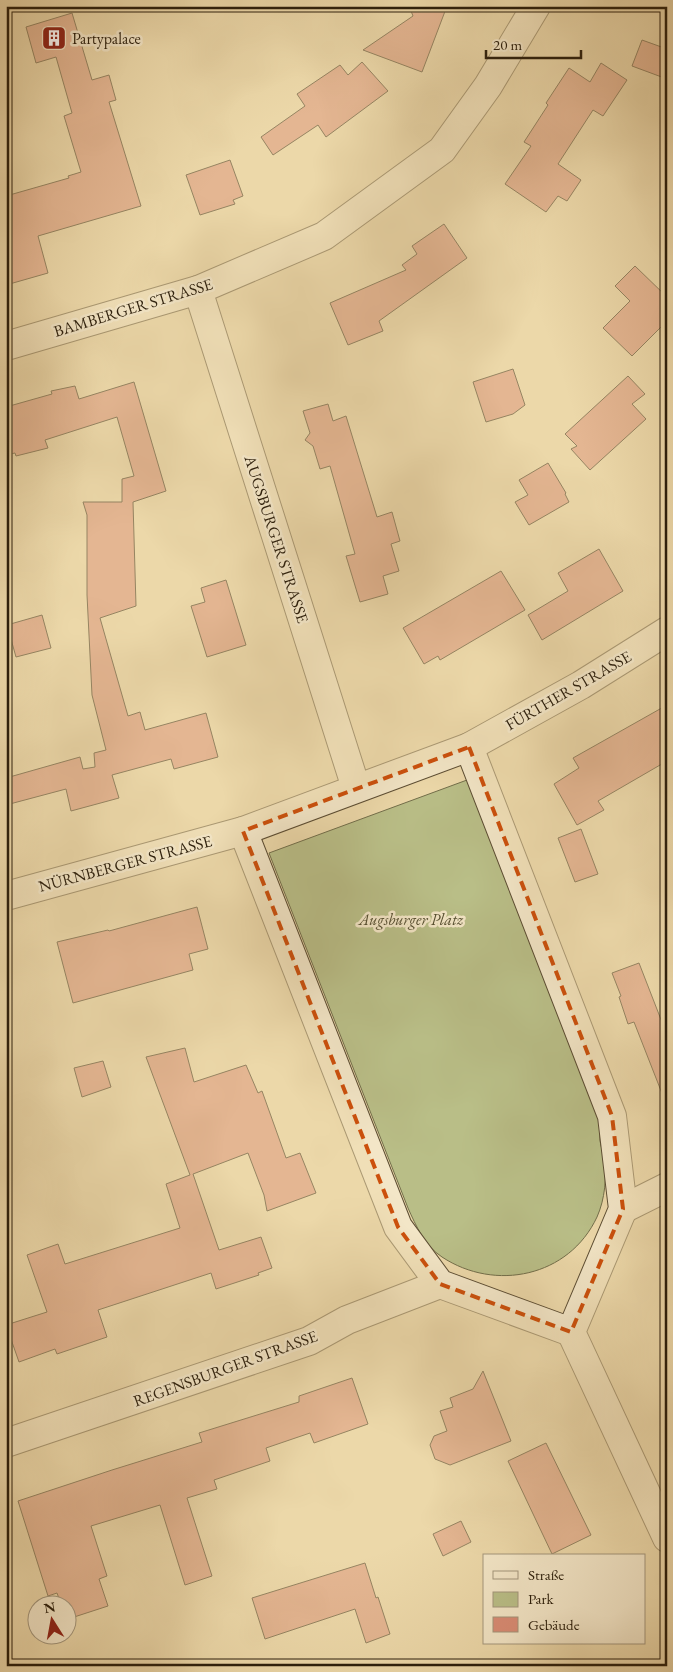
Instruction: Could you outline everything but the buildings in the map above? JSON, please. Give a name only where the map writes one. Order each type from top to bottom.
[{"type":"street","name":"BAMBERGER STRASSE","points":[[6,346],[198,290],[324,236],[442,150],[488,86],[536,6]]},
{"type":"street","name":"AUGSBURGER STRASSE","points":[[198,290],[356,788]]},
{"type":"street","name":"FÜRTHER STRASSE","points":[[469,747],[581,685],[667,631]]},
{"type":"street","points":[[571,1332],[623,1209],[612,1116],[469,747],[244,831],[398,1227],[440,1284],[571,1332],[667,1538]]},
{"type":"street","name":"NÜRNBERGER STRASSE","points":[[6,896],[244,831]]},
{"type":"street","points":[[623,1209],[667,1187]]},
{"type":"street","name":"REGENSBURGER STRASSE","points":[[6,1444],[308,1340],[347,1320],[440,1284]]},
{"type":"highlighted area","points":[[469,747],[612,1116],[623,1209],[571,1332],[440,1284],[398,1227],[243,831]]},
{"type":"green space","name":"Augsburger Platz","points":[[467,780],[604,1117],[600,1138],[604,1158],[604,1195],[597,1217],[584,1237],[568,1253],[550,1265],[529,1273],[507,1276],[485,1274],[463,1268],[442,1257],[431,1247],[418,1229],[408,1208],[269,853]]},
{"type":"place","name":"Partypalace","points":[[54,38]]}]
